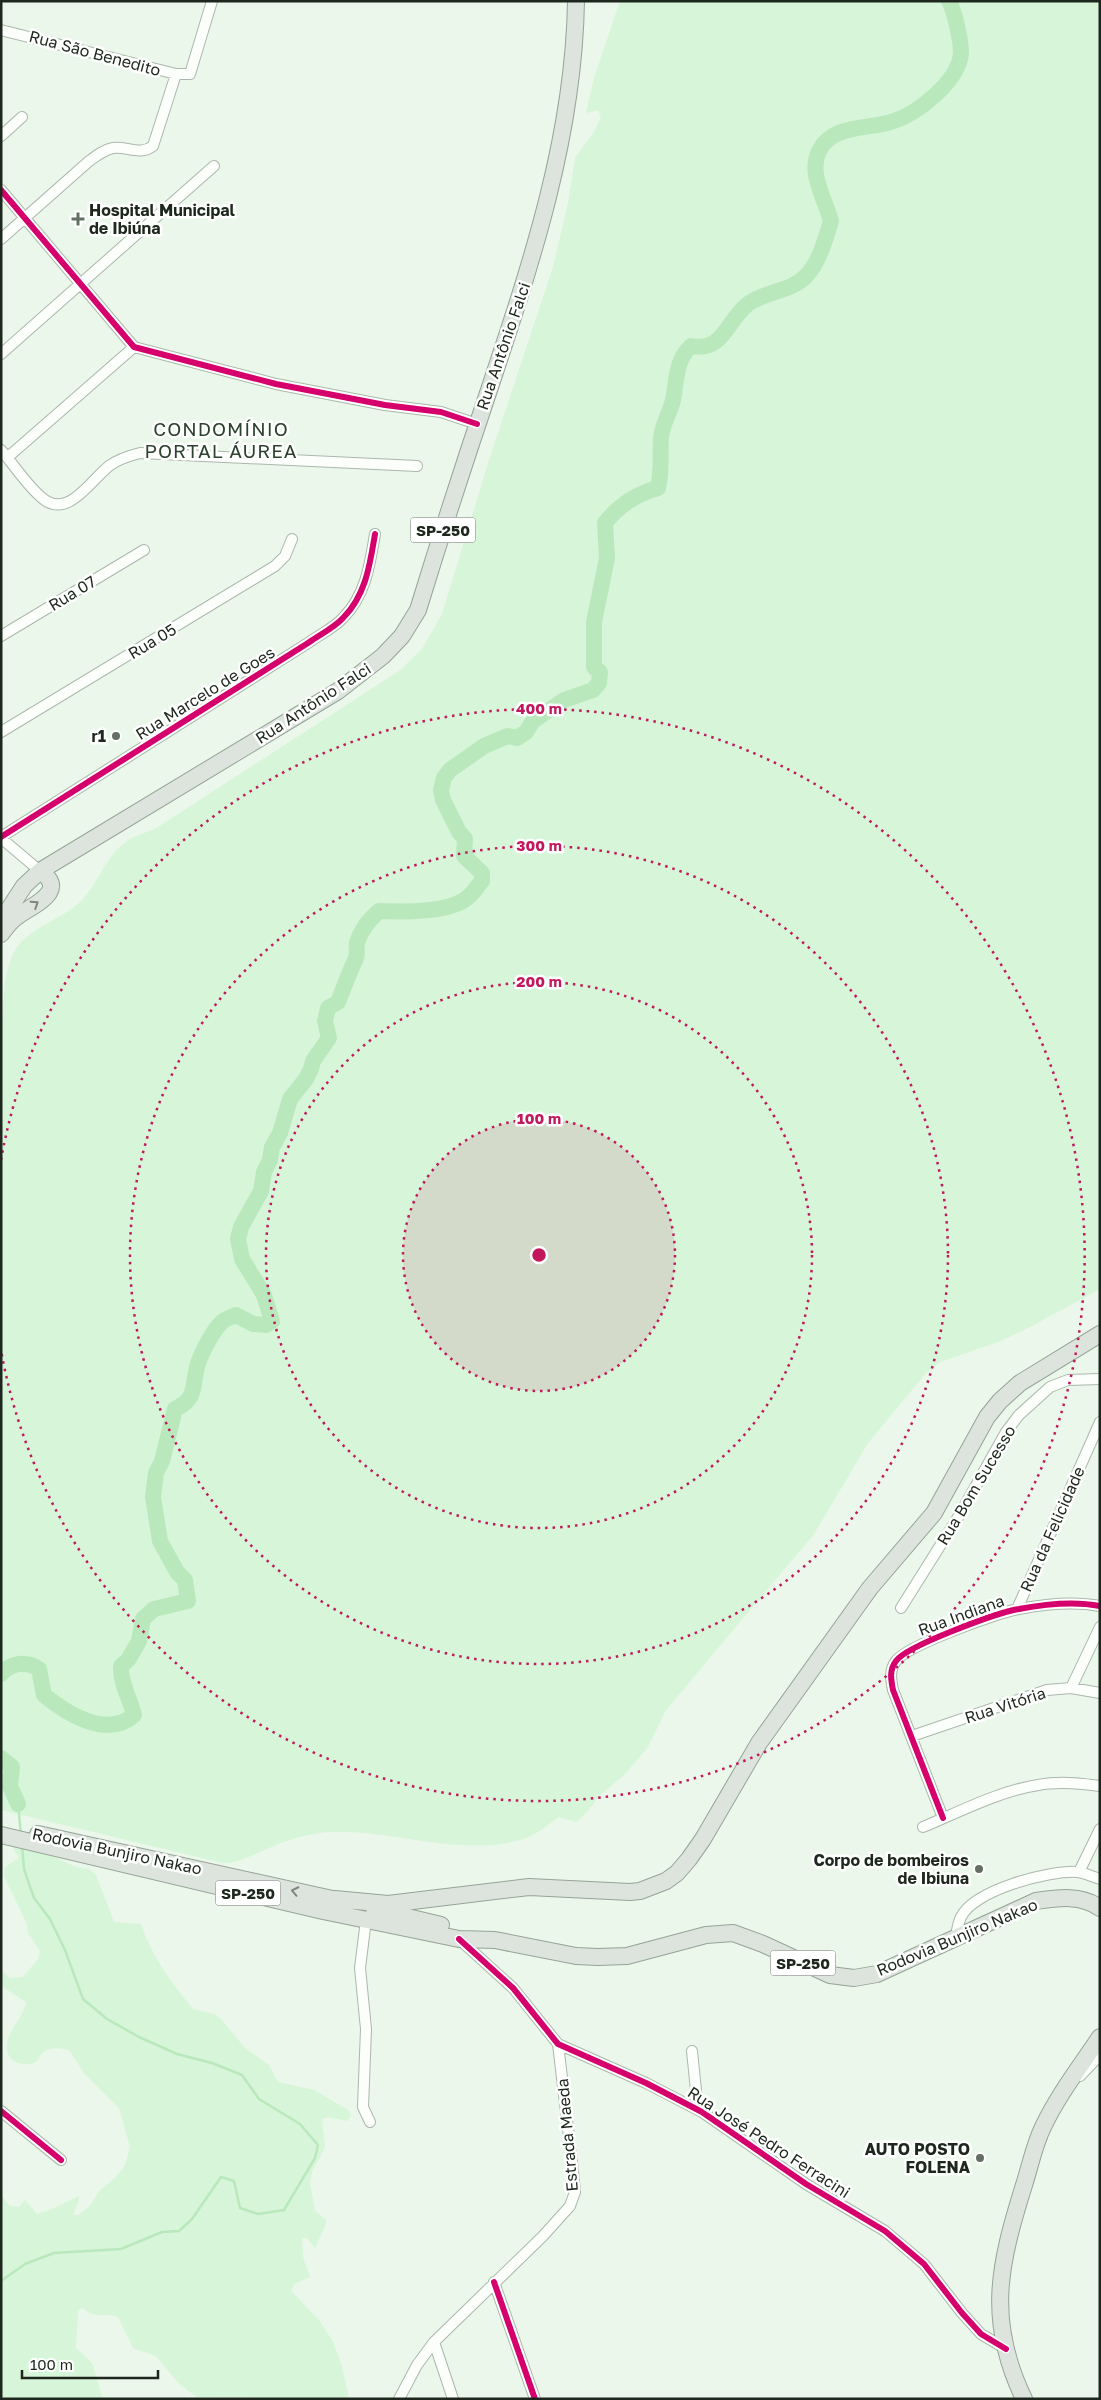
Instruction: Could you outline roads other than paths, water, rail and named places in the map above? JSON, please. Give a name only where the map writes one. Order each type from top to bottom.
[{"type":"main road","name":"Rua Antônio Falci","points":[[1,921],[24,886],[40,871],[338,690],[383,656],[402,636],[418,610],[477,424],[533,258],[552,184],[575,47],[576,1]]},
{"type":"main road","points":[[1,934],[13,919],[45,898],[51,891],[51,884],[47,876],[40,871]]},
{"type":"main road","points":[[335,1899],[388,1904],[530,1887],[640,1891],[666,1881],[677,1873],[703,1839],[759,1743],[870,1588],[934,1513],[987,1417],[1000,1401],[1020,1383],[1100,1334]]},
{"type":"main road","name":"Rodovia Bunjiro Nakao","points":[[1,1826],[335,1899],[468,1931],[496,1940],[576,1956],[627,1956],[706,1934],[732,1933],[763,1944],[830,1975],[854,1978],[877,1974],[956,1936],[1036,1901],[1075,1898],[1100,1908]]},
{"type":"main road","name":"Rodovia Bunjiro Nakao","points":[[1,1835],[459,1940],[496,1940]]},
{"type":"main road","points":[[293,1903],[351,1913],[394,1914],[437,1898]]},
{"type":"main road","points":[[1024,2399],[1013,2376],[1000,2320],[999,2286],[1006,2241],[1041,2130],[1058,2098],[1100,2038]]},
{"type":"street","name":"Rua São Benedito","points":[[1,30],[176,74],[190,74],[212,1]]},
{"type":"street","points":[[1,240],[88,162],[102,152],[114,148],[143,151],[153,146],[176,74]]},
{"type":"street","points":[[1,136],[22,117]]},
{"type":"street","points":[[1,354],[80,282],[214,166]]},
{"type":"street","points":[[1,190],[134,347],[276,384],[385,405],[441,412],[477,424]]},
{"type":"street","points":[[134,347],[4,454],[41,498],[57,506],[69,503],[108,467],[124,457],[140,452],[417,466]]},
{"type":"street","name":"Rua Marcelo de Goes","points":[[1,838],[300,649],[343,618],[356,600],[369,573],[375,534]]},
{"type":"street","name":"Rua 05","points":[[1,732],[275,566],[286,556],[292,539]]},
{"type":"street","name":"Rua 07","points":[[1,636],[144,550]]},
{"type":"street","points":[[1,838],[40,871]]},
{"type":"street","name":"Rua Bom Sucesso","points":[[901,1608],[960,1514],[1006,1432],[1019,1416],[1050,1387],[1068,1380],[1100,1379]]},
{"type":"street","name":"Rua da Felicidade","points":[[1017,1609],[1100,1422]]},
{"type":"street","name":"Rua Indiana","points":[[912,1736],[893,1690],[890,1676],[896,1661],[907,1650],[925,1641],[1017,1609],[1052,1605],[1100,1606]]},
{"type":"street","points":[[1071,1688],[1100,1627]]},
{"type":"street","name":"Rua Vitória","points":[[912,1736],[1047,1690],[1071,1688],[1100,1694]]},
{"type":"street","points":[[912,1736],[944,1818]]},
{"type":"street","points":[[923,1827],[1008,1793],[1038,1785],[1069,1783],[1100,1786]]},
{"type":"street","points":[[1079,1872],[1100,1829]]},
{"type":"street","points":[[956,1936],[961,1916],[972,1904],[988,1895],[1052,1873],[1079,1872],[1100,1879]]},
{"type":"street","points":[[366,1920],[360,1968],[366,2030],[363,2106],[370,2122]]},
{"type":"street","name":"Rua José Pedro Ferracini","points":[[459,1940],[513,1988],[558,2044],[646,2083],[698,2110],[806,2184],[885,2231],[924,2264],[981,2334],[1006,2349]]},
{"type":"street","name":"Estrada Maeda","points":[[400,2399],[417,2365],[434,2342],[570,2206],[575,2192],[558,2044]]},
{"type":"street","points":[[692,2051],[698,2110]]},
{"type":"street","points":[[1058,2098],[1100,2056]]},
{"type":"street","points":[[1,2111],[61,2160]]},
{"type":"street","points":[[494,2282],[536,2399]]},
{"type":"street","points":[[434,2342],[453,2399]]},
{"type":"waterway","points":[[1,1674],[14,1665],[34,1666],[39,1669],[44,1695],[64,1710],[88,1721],[112,1725],[123,1722],[134,1715],[124,1684],[121,1666],[128,1660],[139,1641],[143,1619],[154,1609],[188,1601],[185,1580],[177,1572],[160,1541],[153,1497],[156,1473],[162,1461],[175,1409],[190,1397],[201,1356],[218,1326],[236,1315],[253,1324],[266,1325],[272,1321],[264,1295],[242,1259],[238,1239],[241,1227],[261,1191],[264,1172],[270,1160],[272,1147],[280,1133],[290,1099],[306,1079],[313,1061],[329,1038],[325,1021],[328,1008],[338,1002],[357,956],[357,943],[361,933],[379,911],[400,912],[437,909],[449,906],[467,898],[482,881],[482,873],[464,856],[465,839],[459,832],[443,800],[441,790],[444,778],[450,770],[484,746],[508,736],[517,738],[526,732],[533,721],[564,700],[593,690],[599,683],[600,672],[594,667],[594,622],[607,558],[605,523],[628,501],[642,493],[658,488],[662,433],[673,400],[682,358],[691,346],[702,347],[718,340],[748,304],[762,296],[793,285],[811,271],[822,250],[831,221],[816,177],[816,159],[819,151],[825,142],[833,136],[853,129],[884,124],[904,117],[936,95],[945,85],[959,64],[961,53],[957,27],[949,1]]},
{"type":"waterway","points":[[1,1758],[12,1767],[10,1786],[18,1804]]},
{"type":"waterway","points":[[18,1804],[21,1835]]},
{"type":"waterway","points":[[1,2281],[25,2264],[54,2253],[121,2249],[162,2232],[179,2231],[192,2219],[221,2177],[234,2181],[240,2208],[258,2214],[284,2210],[315,2158],[318,2145],[300,2124],[259,2099],[242,2075],[212,2063],[177,2054],[139,2037],[107,2019],[83,1999],[65,1950],[50,1919],[34,1898],[24,1869],[22,1845]]},
{"type":"place","name":"Hospital Municipal de Ibiúna","points":[[78,219]]},
{"type":"place","name":"r1","points":[[116,736]]},
{"type":"place","name":"Corpo de bombeiros de Ibiuna","points":[[979,1869]]},
{"type":"place","name":"AUTO POSTO FOLENA","points":[[980,2158]]},
{"type":"district","name":"CONDOMÍNIO PORTAL ÁUREA","points":[[221,439]]}]
